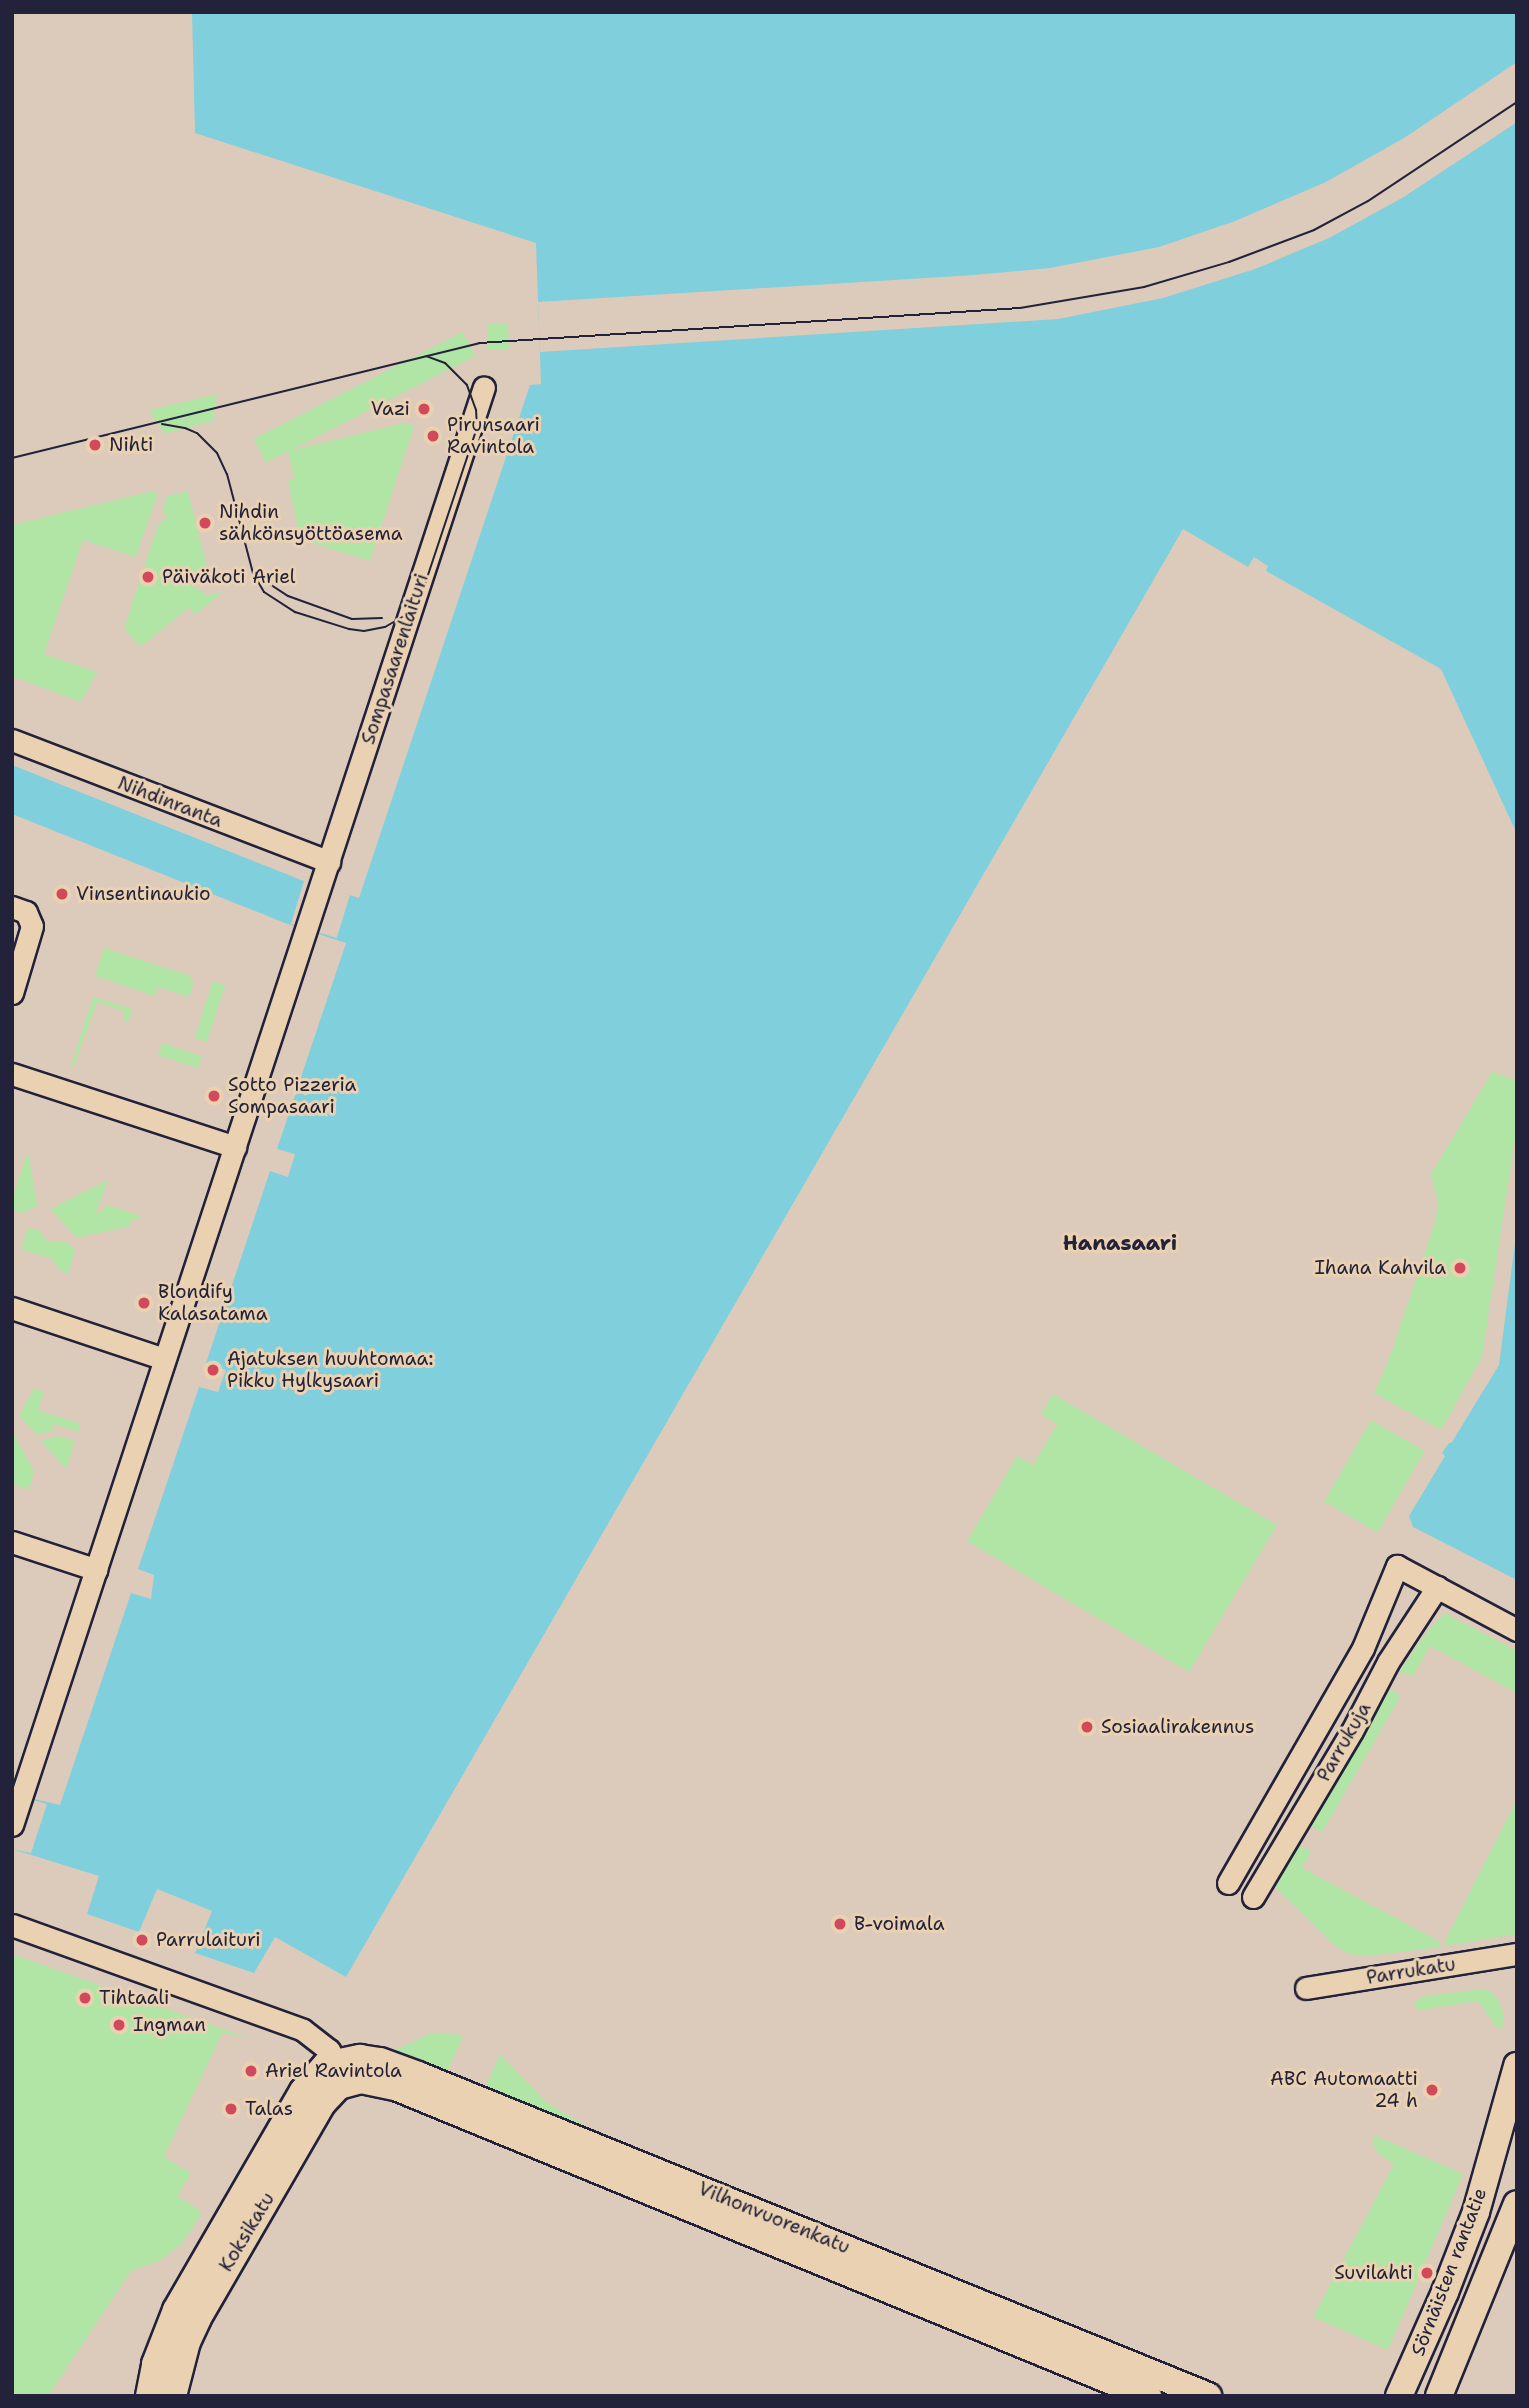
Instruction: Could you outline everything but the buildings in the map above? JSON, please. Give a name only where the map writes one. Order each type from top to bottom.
[{"type":"main road","name":"Vilhonvuorenkatu","points":[[341,2072],[369,2059],[401,2068],[1208,2396]]},
{"type":"main road","name":"Sörnäisten rantatie","points":[[1399,2396],[1446,2292],[1476,2212],[1517,2066]]},
{"type":"main road","name":"Koksikatu","points":[[149,2396],[155,2364],[177,2310],[303,2091],[316,2073],[341,2072],[336,2088],[322,2104],[198,2318],[187,2342],[173,2396]]},
{"type":"main road","name":"Vilhonvuorenkatu","points":[[341,2072],[398,2088],[1147,2396]]},
{"type":"main road","name":"Sörnäisten rantatie","points":[[1440,2396],[1517,2204]]},
{"type":"street","name":"Sompasaarenlaituri","points":[[20,1785],[97,1570],[484,387]]},
{"type":"street","name":"Nihdinranta","points":[[12,740],[329,862]]},
{"type":"street","points":[[12,907],[26,912],[31,919],[27,944],[12,993]]},
{"type":"street","points":[[12,1074],[235,1147]]},
{"type":"street","points":[[12,1308],[164,1359]]},
{"type":"street","points":[[12,1542],[97,1570]]},
{"type":"street","points":[[1228,1883],[1363,1648],[1397,1566],[1517,1630]]},
{"type":"street","name":"Parrukuja","points":[[1253,1897],[1352,1731],[1388,1662],[1437,1587]]},
{"type":"street","points":[[12,1825],[20,1785]]},
{"type":"street","points":[[12,1925],[303,2030],[319,2040],[341,2072]]},
{"type":"street","name":"Parrukatu","points":[[1306,1988],[1517,1954]]},
{"type":"green space","points":[[508,323],[509,349],[488,350],[487,324]]},
{"type":"green space","points":[[463,332],[475,356],[266,463],[254,439]]},
{"type":"green space","points":[[217,394],[213,421],[171,432],[164,433],[149,410]]},
{"type":"green space","points":[[405,423],[414,426],[370,561],[300,539],[288,481],[294,479],[288,451]]},
{"type":"green space","points":[[153,491],[158,493],[136,557],[83,540],[44,654],[97,672],[81,702],[12,676],[12,525]]},
{"type":"green space","points":[[188,491],[207,567],[195,576],[194,586],[207,595],[223,592],[195,615],[189,607],[142,646],[137,644],[124,628],[158,525],[168,516],[162,512],[167,496]]},
{"type":"green space","points":[[104,948],[191,976],[190,980],[194,982],[189,997],[158,987],[155,996],[95,976]]},
{"type":"green space","points":[[213,981],[225,985],[207,1042],[194,1038]]},
{"type":"green space","points":[[93,997],[132,1009],[128,1022],[123,1020],[124,1011],[97,1002],[74,1066],[71,1065]]},
{"type":"green space","points":[[162,1043],[202,1056],[198,1068],[158,1055]]},
{"type":"green space","points":[[1492,1072],[1517,1081],[1517,1125],[1482,1357],[1441,1430],[1374,1393],[1389,1359],[1435,1223],[1438,1203],[1431,1174]]},
{"type":"green space","points":[[26,1155],[29,1156],[37,1206],[22,1213],[12,1210],[12,1200]]},
{"type":"green space","points":[[108,1180],[95,1215],[108,1205],[141,1216],[140,1218],[132,1220],[129,1226],[77,1238],[50,1209]]},
{"type":"green space","points":[[28,1228],[40,1231],[47,1241],[67,1241],[75,1251],[68,1274],[61,1271],[52,1259],[21,1249]]},
{"type":"green space","points":[[34,1388],[44,1392],[38,1410],[80,1424],[78,1432],[54,1424],[52,1431],[37,1435],[19,1416]]},
{"type":"green space","points":[[1053,1394],[1277,1525],[1189,1672],[967,1541],[1017,1456],[1033,1465],[1057,1424],[1041,1414]]},
{"type":"green space","points":[[1371,1420],[1425,1451],[1378,1532],[1324,1501]]},
{"type":"green space","points":[[12,1431],[34,1471],[29,1490],[12,1484]]},
{"type":"green space","points":[[58,1436],[75,1441],[66,1469],[41,1441]]},
{"type":"green space","points":[[1445,1613],[1517,1651],[1517,1693],[1430,1646],[1413,1676],[1399,1672],[1425,1634]]},
{"type":"green space","points":[[1389,1690],[1398,1692],[1399,1699],[1322,1832],[1311,1826]]},
{"type":"green space","points":[[1517,1799],[1517,1934],[1446,1946],[1445,1941]]},
{"type":"green space","points":[[1299,1845],[1311,1851],[1302,1868],[1439,1941],[1441,1947],[1368,1956],[1349,1954],[1333,1944],[1274,1886]]},
{"type":"green space","points":[[12,1954],[248,2038],[222,2033],[164,2157],[191,2173],[177,2196],[201,2211],[199,2218],[182,2243],[161,2260],[131,2271],[48,2396],[12,2396]]},
{"type":"green space","points":[[1482,1989],[1491,1991],[1497,1998],[1504,2014],[1502,2029],[1497,2028],[1478,2001],[1421,2010],[1417,2010],[1414,2002],[1425,1996]]},
{"type":"green space","points":[[431,2033],[451,2033],[463,2037],[446,2074],[391,2052]]},
{"type":"green space","points":[[500,2054],[545,2101],[587,2127],[640,2149],[639,2153],[484,2090]]},
{"type":"green space","points":[[1374,2135],[1463,2174],[1388,2350],[1313,2317],[1394,2164],[1379,2154],[1374,2146]]},
{"type":"water","points":[[192,12],[1517,12],[1517,834],[1441,669],[1266,571],[1268,566],[1254,557],[1248,567],[1183,529],[346,1977],[275,1937],[254,1973],[195,1953],[212,1911],[157,1889],[139,1932],[87,1914],[99,1876],[12,1849],[12,1794],[60,1805],[131,1593],[151,1599],[154,1575],[138,1569],[199,1387],[218,1392],[226,1370],[206,1363],[270,1171],[288,1177],[295,1154],[277,1149],[346,943],[285,923],[12,814],[12,765],[304,881],[359,898],[530,385],[541,384],[536,243],[195,133]]},
{"type":"water","points":[[1517,1228],[1517,1580],[1413,1527],[1409,1516],[1445,1456],[1442,1453],[1452,1442],[1499,1365]]},
{"type":"pier","points":[[1517,62],[1517,122],[1493,138],[1402,198],[1329,238],[1255,269],[1163,298],[1058,319],[540,352],[538,302],[974,275],[1050,268],[1159,247],[1235,221],[1326,182],[1404,138]]},
{"type":"pier","points":[[304,881],[350,895],[337,938],[291,924]]},
{"type":"pier","points":[[12,1794],[47,1804],[31,1853],[12,1849]]},
{"type":"tram line","points":[[12,458],[479,343],[1020,308],[1144,287],[1229,262],[1314,230],[1368,201],[1517,102]]},
{"type":"tram line","points":[[162,424],[197,433],[217,453],[227,474],[253,573],[264,592],[295,612],[349,629],[364,631],[385,627],[409,613],[421,596],[477,428],[476,410],[467,385],[445,363],[426,356]]},
{"type":"tram line","points":[[268,583],[288,596],[352,619],[382,618]]},
{"type":"place","name":"Vazi","points":[[424,409]]},
{"type":"place","name":"Pirunsaari Ravintola","points":[[433,436]]},
{"type":"place","name":"Nihti","points":[[95,445]]},
{"type":"place","name":"Nihdin sähkönsyöttöasema","points":[[205,523]]},
{"type":"place","name":"Päiväkoti Ariel","points":[[148,577]]},
{"type":"place","name":"Vinsentinaukio","points":[[62,894]]},
{"type":"place","name":"Sotto Pizzeria Sompasaari","points":[[214,1096]]},
{"type":"place","name":"Ihana Kahvila","points":[[1460,1268]]},
{"type":"place","name":"Blondify Kalasatama","points":[[144,1303]]},
{"type":"place","name":"Ajatuksen huuhtomaa: Pikku Hylkysaari","points":[[213,1370]]},
{"type":"place","name":"Sosiaalirakennus","points":[[1087,1727]]},
{"type":"place","name":"B-voimala","points":[[840,1924]]},
{"type":"place","name":"Parrulaituri","points":[[142,1940]]},
{"type":"place","name":"Tihtaali","points":[[85,1998]]},
{"type":"place","name":"Ingman","points":[[119,2025]]},
{"type":"place","name":"Ariel Ravintola","points":[[251,2071]]},
{"type":"place","name":"ABC Automaatti 24 h","points":[[1432,2090]]},
{"type":"place","name":"Talas","points":[[231,2109]]},
{"type":"place","name":"Suvilahti","points":[[1427,2273]]},
{"type":"district","name":"Hanasaari","points":[[1120,1243]]}]
